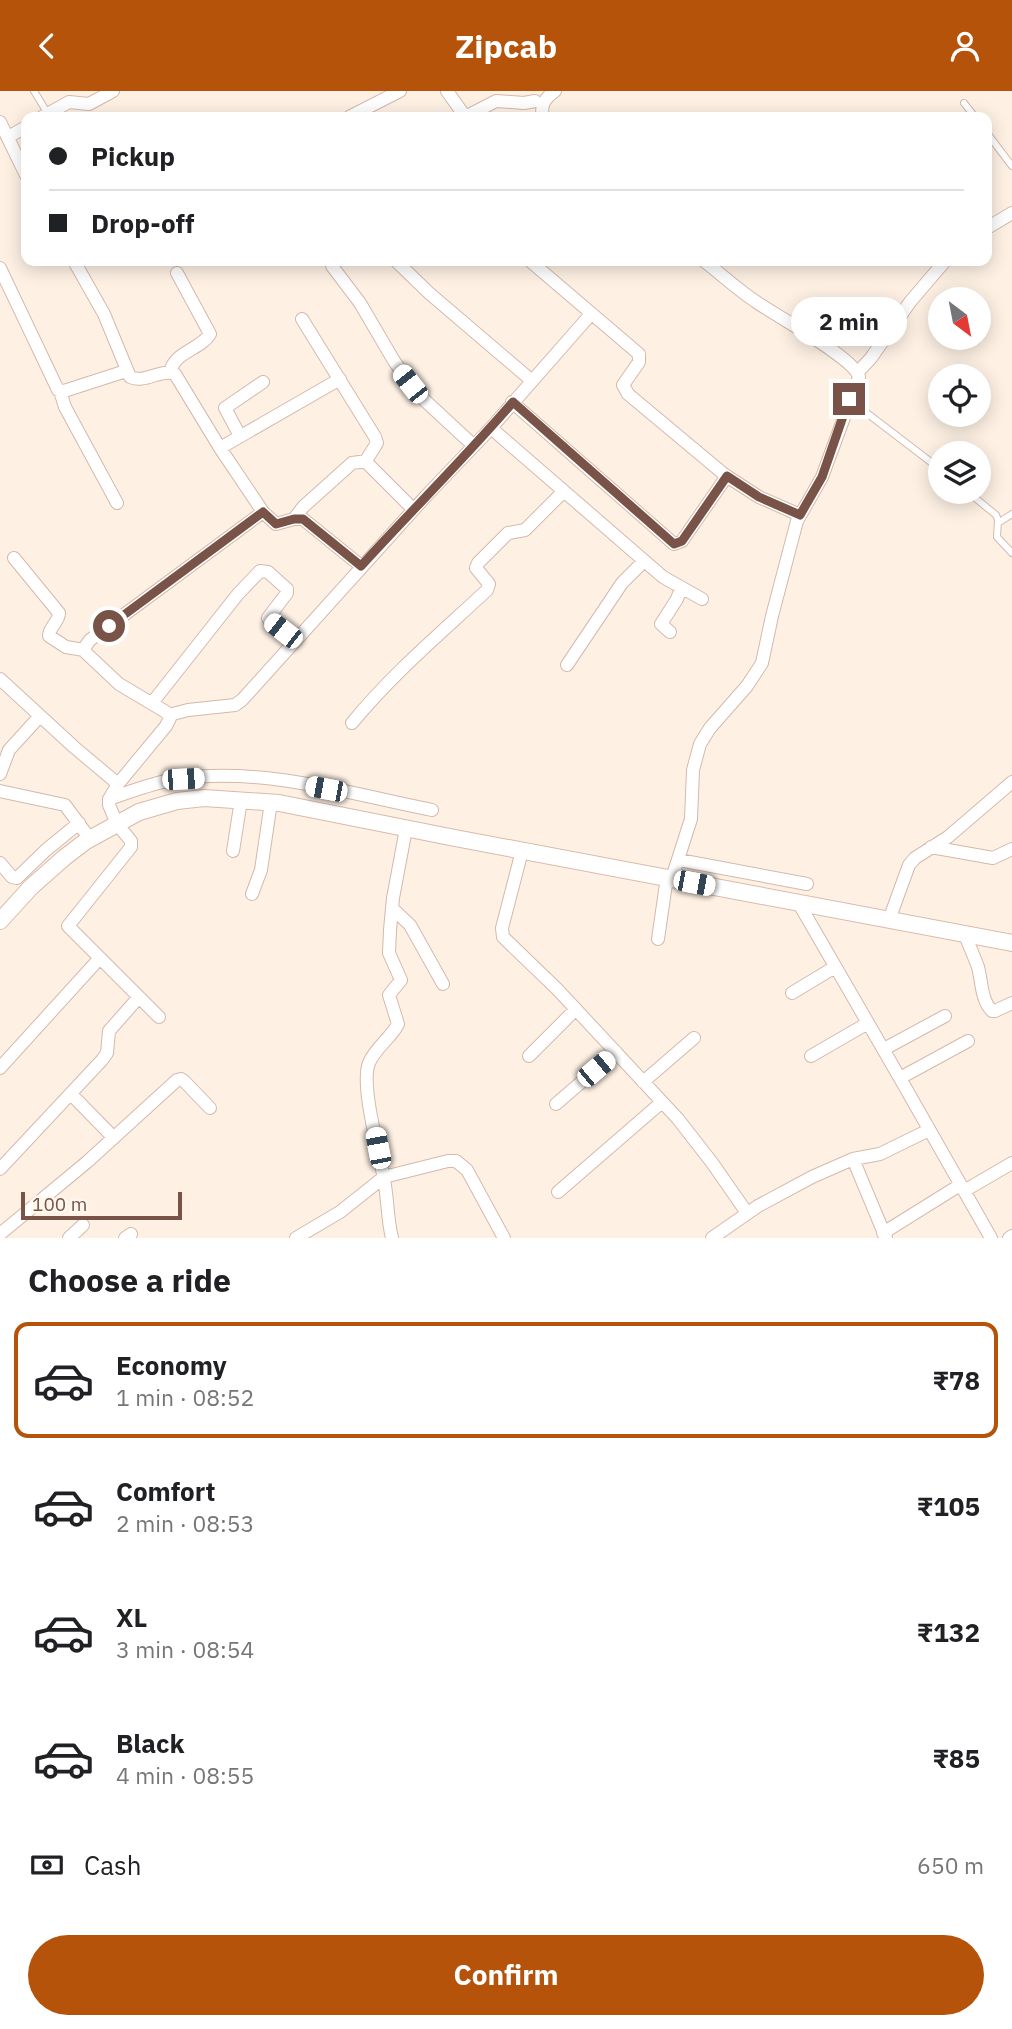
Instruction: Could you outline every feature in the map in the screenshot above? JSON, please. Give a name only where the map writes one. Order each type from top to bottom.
[{"type":"street","points":[[52,112],[69,102],[89,104],[113,91]]},
{"type":"street","points":[[359,112],[400,91]]},
{"type":"street","points":[[447,91],[461,112]]},
{"type":"street","points":[[475,112],[496,101],[537,104],[555,91]]},
{"type":"street","points":[[0,122],[21,164]]},
{"type":"street","points":[[8,137],[21,130]]},
{"type":"street","points":[[992,225],[1012,213]]},
{"type":"street","points":[[77,266],[108,323],[130,377],[138,380],[170,372],[179,378],[220,448],[263,512],[276,524],[303,519],[361,566]]},
{"type":"street","points":[[332,266],[360,303],[394,361],[419,395],[474,446]]},
{"type":"street","points":[[400,266],[531,380]]},
{"type":"street","points":[[536,266],[639,354],[639,362],[623,385],[625,390],[727,476],[759,497],[800,515]]},
{"type":"street","points":[[658,939],[669,878],[679,860],[691,819],[693,770],[700,744],[710,727],[747,686],[762,663],[795,527],[822,477],[859,377],[858,372],[830,349],[754,301],[710,266]]},
{"type":"street","points":[[858,372],[941,266]]},
{"type":"street","points":[[170,372],[176,359],[207,339],[210,334],[177,273]]},
{"type":"street","points":[[1,276],[60,391],[65,407],[117,503]]},
{"type":"street","points":[[14,558],[59,613],[50,636],[66,647],[84,650],[120,684],[169,715],[235,705],[413,509],[491,428],[591,314]]},
{"type":"street","points":[[302,319],[376,440],[367,461]]},
{"type":"street","points":[[60,391],[126,370]]},
{"type":"street","points":[[220,448],[340,379]]},
{"type":"street","points":[[240,436],[225,408],[263,382]]},
{"type":"street","points":[[513,402],[674,544],[682,541],[727,476]]},
{"type":"street","points":[[491,428],[663,577],[702,599]]},
{"type":"street","points":[[367,461],[413,509]]},
{"type":"street","points":[[294,519],[303,507],[352,463],[367,461]]},
{"type":"street","points":[[352,723],[388,683],[487,590],[489,584],[476,565],[508,533],[525,530],[564,491]]},
{"type":"street","points":[[84,650],[90,640],[263,512]]},
{"type":"street","points":[[567,665],[622,583],[644,561]]},
{"type":"street","points":[[152,703],[238,594],[260,571],[268,572],[287,589],[287,593],[268,619],[295,640]]},
{"type":"street","points":[[670,632],[661,624],[681,588]]},
{"type":"street","points":[[0,679],[118,784]]},
{"type":"street","points":[[159,1017],[68,926],[131,847],[131,841],[113,813],[118,784],[166,726],[169,715]]},
{"type":"street","points":[[0,774],[9,750],[40,716]]},
{"type":"street","points":[[0,863],[12,877],[17,878],[46,850],[85,831],[170,780],[262,777],[432,810]]},
{"type":"street","points":[[892,912],[909,865],[948,837],[1012,782]]},
{"type":"street","points":[[0,791],[62,803],[85,831]]},
{"type":"street","points":[[113,813],[139,812],[177,801],[204,798],[271,802],[798,902],[892,912],[965,935],[1012,943]]},
{"type":"street","points":[[233,851],[241,800]]},
{"type":"street","points":[[252,894],[261,870],[271,802]]},
{"type":"street","points":[[392,1238],[367,1078],[370,1061],[398,1024],[389,995],[401,980],[389,953],[392,908],[406,829]]},
{"type":"street","points":[[1,915],[65,857],[85,831]]},
{"type":"street","points":[[931,847],[993,858],[1012,849]]},
{"type":"street","points":[[522,851],[502,928],[503,937],[576,1009],[662,1102],[698,1144],[747,1213]]},
{"type":"street","points":[[679,860],[807,884]]},
{"type":"street","points":[[798,902],[991,1238]]},
{"type":"street","points":[[392,908],[410,925],[443,984]]},
{"type":"street","points":[[965,935],[977,964],[988,1008],[995,1011],[1012,1003]]},
{"type":"street","points":[[0,1068],[99,958]]},
{"type":"street","points":[[793,993],[835,967]]},
{"type":"street","points":[[0,1169],[102,1060],[107,1053],[109,1031],[139,997]]},
{"type":"street","points":[[529,1056],[576,1009]]},
{"type":"street","points":[[884,1049],[945,1016]]},
{"type":"street","points":[[811,1056],[868,1023]]},
{"type":"street","points":[[643,1082],[694,1038]]},
{"type":"street","points":[[900,1078],[968,1041]]},
{"type":"street","points":[[556,1104],[616,1052]]},
{"type":"street","points":[[0,1234],[114,1138],[177,1080],[184,1081],[210,1108]]},
{"type":"street","points":[[71,1094],[114,1138]]},
{"type":"street","points":[[558,1192],[662,1102]]},
{"type":"street","points":[[712,1238],[747,1213],[794,1187],[853,1159],[880,1154],[929,1130]]},
{"type":"street","points":[[853,1159],[884,1235],[962,1188],[1012,1163]]},
{"type":"street","points":[[296,1238],[349,1206],[384,1177],[448,1161],[461,1163],[467,1170],[504,1238]]},
{"type":"street","points":[[69,1238],[83,1225]]},
{"type":"lane","points":[[34,91],[43,112]]},
{"type":"lane","points":[[964,103],[971,112]]},
{"type":"lane","points":[[992,140],[1012,166]]},
{"type":"lane","points":[[849,399],[928,461]]},
{"type":"lane","points":[[984,504],[993,511],[998,520],[997,537],[1012,553]]},
{"type":"lane","points":[[998,523],[1012,514]]},
{"type":"route","points":[[109,626],[263,512],[276,524],[303,519],[361,566],[513,402],[674,544],[682,541],[727,476],[759,497],[800,515],[822,477],[849,399]]}]
